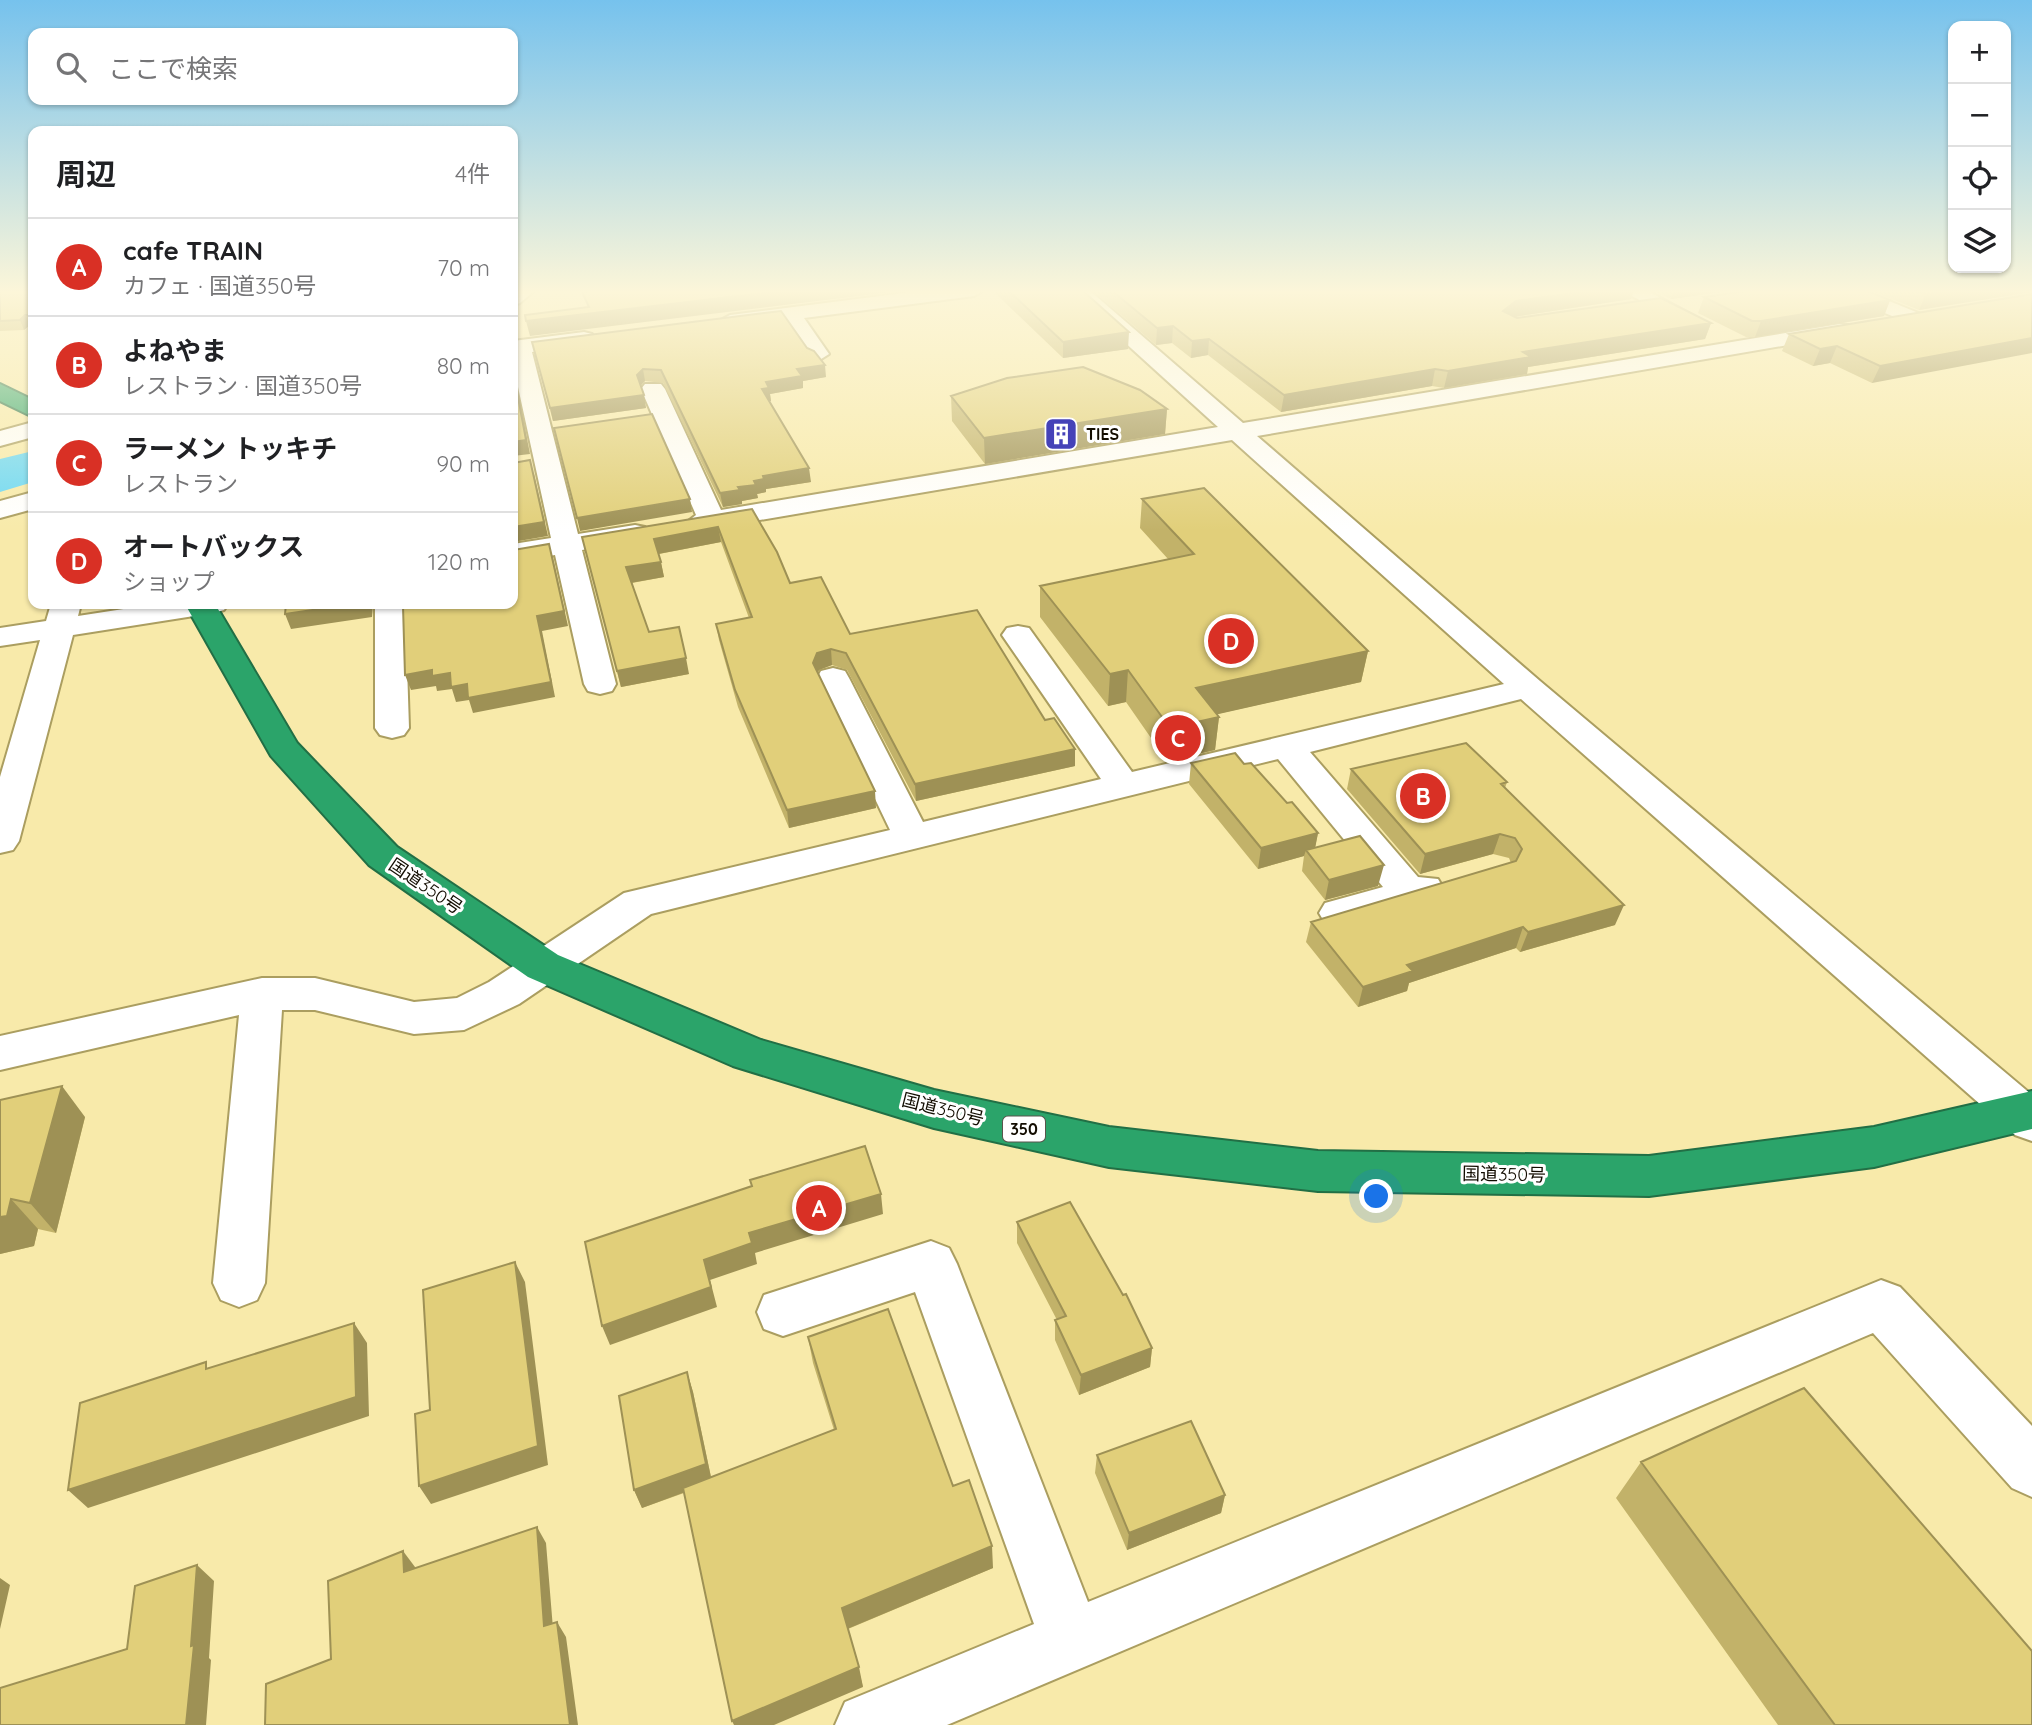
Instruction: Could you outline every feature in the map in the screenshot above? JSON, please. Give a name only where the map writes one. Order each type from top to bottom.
[{"type":"highway","points":[[0,391],[28,407]]},
{"type":"highway","name":"国道350号","points":[[208,609],[283,750],[383,856],[543,966],[749,1054],[934,1109],[1109,1147],[1318,1171],[1648,1176],[1874,1147],[2029,1115]]},
{"type":"street","points":[[519,370],[523,405],[540,433],[535,463],[568,544],[600,684]]},
{"type":"street","points":[[1170,370],[1528,688],[2029,1115]]},
{"type":"street","points":[[518,552],[1242,433],[1600,370]]},
{"type":"street","points":[[653,389],[712,520]]},
{"type":"street","points":[[636,419],[664,415]]},
{"type":"street","points":[[540,433],[568,429]]},
{"type":"street","points":[[0,439],[28,431]]},
{"type":"street","points":[[0,510],[28,502]]},
{"type":"street","points":[[0,637],[62,615],[140,609]]},
{"type":"street","points":[[390,609],[392,728]]},
{"type":"street","points":[[0,841],[62,615]]},
{"type":"street","points":[[1018,635],[1123,785]]},
{"type":"street","points":[[833,678],[911,835]]},
{"type":"street","points":[[0,1054],[262,994],[316,994],[414,1018],[464,1014],[504,993],[638,903],[1528,688]]},
{"type":"street","points":[[1286,746],[1410,893]]},
{"type":"street","points":[[1339,913],[1458,880]]},
{"type":"street","points":[[239,1283],[262,994]]},
{"type":"street","points":[[783,1312],[930,1264],[1071,1639]]},
{"type":"street","points":[[868,1725],[1881,1304],[2032,1468]]},
{"type":"building","points":[[540,370],[642,370],[637,375],[644,395],[550,408]]},
{"type":"building","points":[[661,370],[798,370],[802,376],[766,382],[769,388],[762,389],[809,468],[763,476],[764,479],[754,481],[756,485],[720,493]]},
{"type":"building","points":[[1059,370],[1092,370],[1140,390],[1167,409],[984,438],[951,396],[1007,378]]},
{"type":"building","points":[[1251,370],[1426,370],[1284,395]]},
{"type":"building","points":[[518,397],[526,440],[518,441]]},
{"type":"building","points":[[652,414],[690,499],[577,518],[554,428]]},
{"type":"building","points":[[530,460],[544,522],[518,526],[518,462]]},
{"type":"building","points":[[1204,488],[1368,651],[1196,688],[1219,717],[1170,728],[1128,670],[1110,674],[1040,586],[1194,554],[1142,499]]},
{"type":"building","points":[[752,509],[777,552],[790,583],[821,577],[850,634],[977,610],[1045,720],[1054,718],[1075,749],[915,784],[846,653],[831,649],[817,653],[813,663],[875,791],[787,810],[735,690],[716,624],[752,617],[718,527],[654,539],[661,562],[626,567],[649,632],[679,627],[686,658],[617,671],[582,537]]},
{"type":"building","points":[[549,544],[564,611],[537,616],[551,682],[468,698],[467,684],[451,687],[450,673],[432,676],[432,670],[405,675],[403,609],[518,609],[518,549]]},
{"type":"building","points":[[286,609],[320,609],[285,614]]},
{"type":"building","points":[[1466,743],[1507,782],[1501,784],[1624,905],[1528,932],[1523,927],[1407,965],[1413,971],[1363,987],[1311,922],[1516,861],[1522,849],[1515,838],[1500,834],[1425,854],[1351,769]]},
{"type":"building","points":[[1235,753],[1244,764],[1251,763],[1287,803],[1292,802],[1318,833],[1261,848],[1191,763]]},
{"type":"building","points":[[1360,836],[1384,865],[1329,880],[1306,850]]},
{"type":"building","points":[[62,1086],[30,1203],[11,1199],[7,1216],[0,1217],[0,1100]]},
{"type":"building","points":[[865,1146],[881,1194],[749,1233],[752,1243],[704,1260],[711,1287],[602,1326],[585,1242],[752,1186],[750,1180]]},
{"type":"building","points":[[1070,1202],[1123,1295],[1126,1294],[1152,1348],[1081,1375],[1055,1320],[1066,1316],[1017,1222]]},
{"type":"building","points":[[515,1262],[538,1446],[419,1486],[415,1414],[430,1410],[423,1290]]},
{"type":"building","points":[[888,1309],[953,1486],[969,1480],[992,1546],[842,1608],[859,1667],[732,1721],[683,1488],[836,1429],[808,1337]]},
{"type":"building","points":[[354,1323],[356,1397],[68,1490],[80,1403],[206,1362],[206,1369]]},
{"type":"building","points":[[687,1372],[706,1464],[634,1490],[619,1396]]},
{"type":"building","points":[[1804,1388],[2032,1651],[2032,1725],[1835,1725],[1641,1462]]},
{"type":"building","points":[[1191,1421],[1225,1495],[1129,1533],[1097,1455]]},
{"type":"building","points":[[537,1527],[544,1626],[557,1622],[570,1725],[265,1725],[266,1684],[331,1659],[328,1581],[403,1551],[404,1572]]},
{"type":"building","points":[[197,1565],[191,1646],[194,1645],[186,1725],[0,1725],[0,1688],[127,1649],[135,1586]]},
{"type":"waterway","points":[[0,476],[28,468]]},
{"type":"place","name":"TIES","points":[[1061,434]]},
{"type":"place","name":"オートバックス","points":[[1231,641]]},
{"type":"place","name":"ラーメン トッキチ","points":[[1178,738]]},
{"type":"place","name":"よねやま","points":[[1423,796]]},
{"type":"place","name":"cafe TRAIN","points":[[819,1208]]}]
